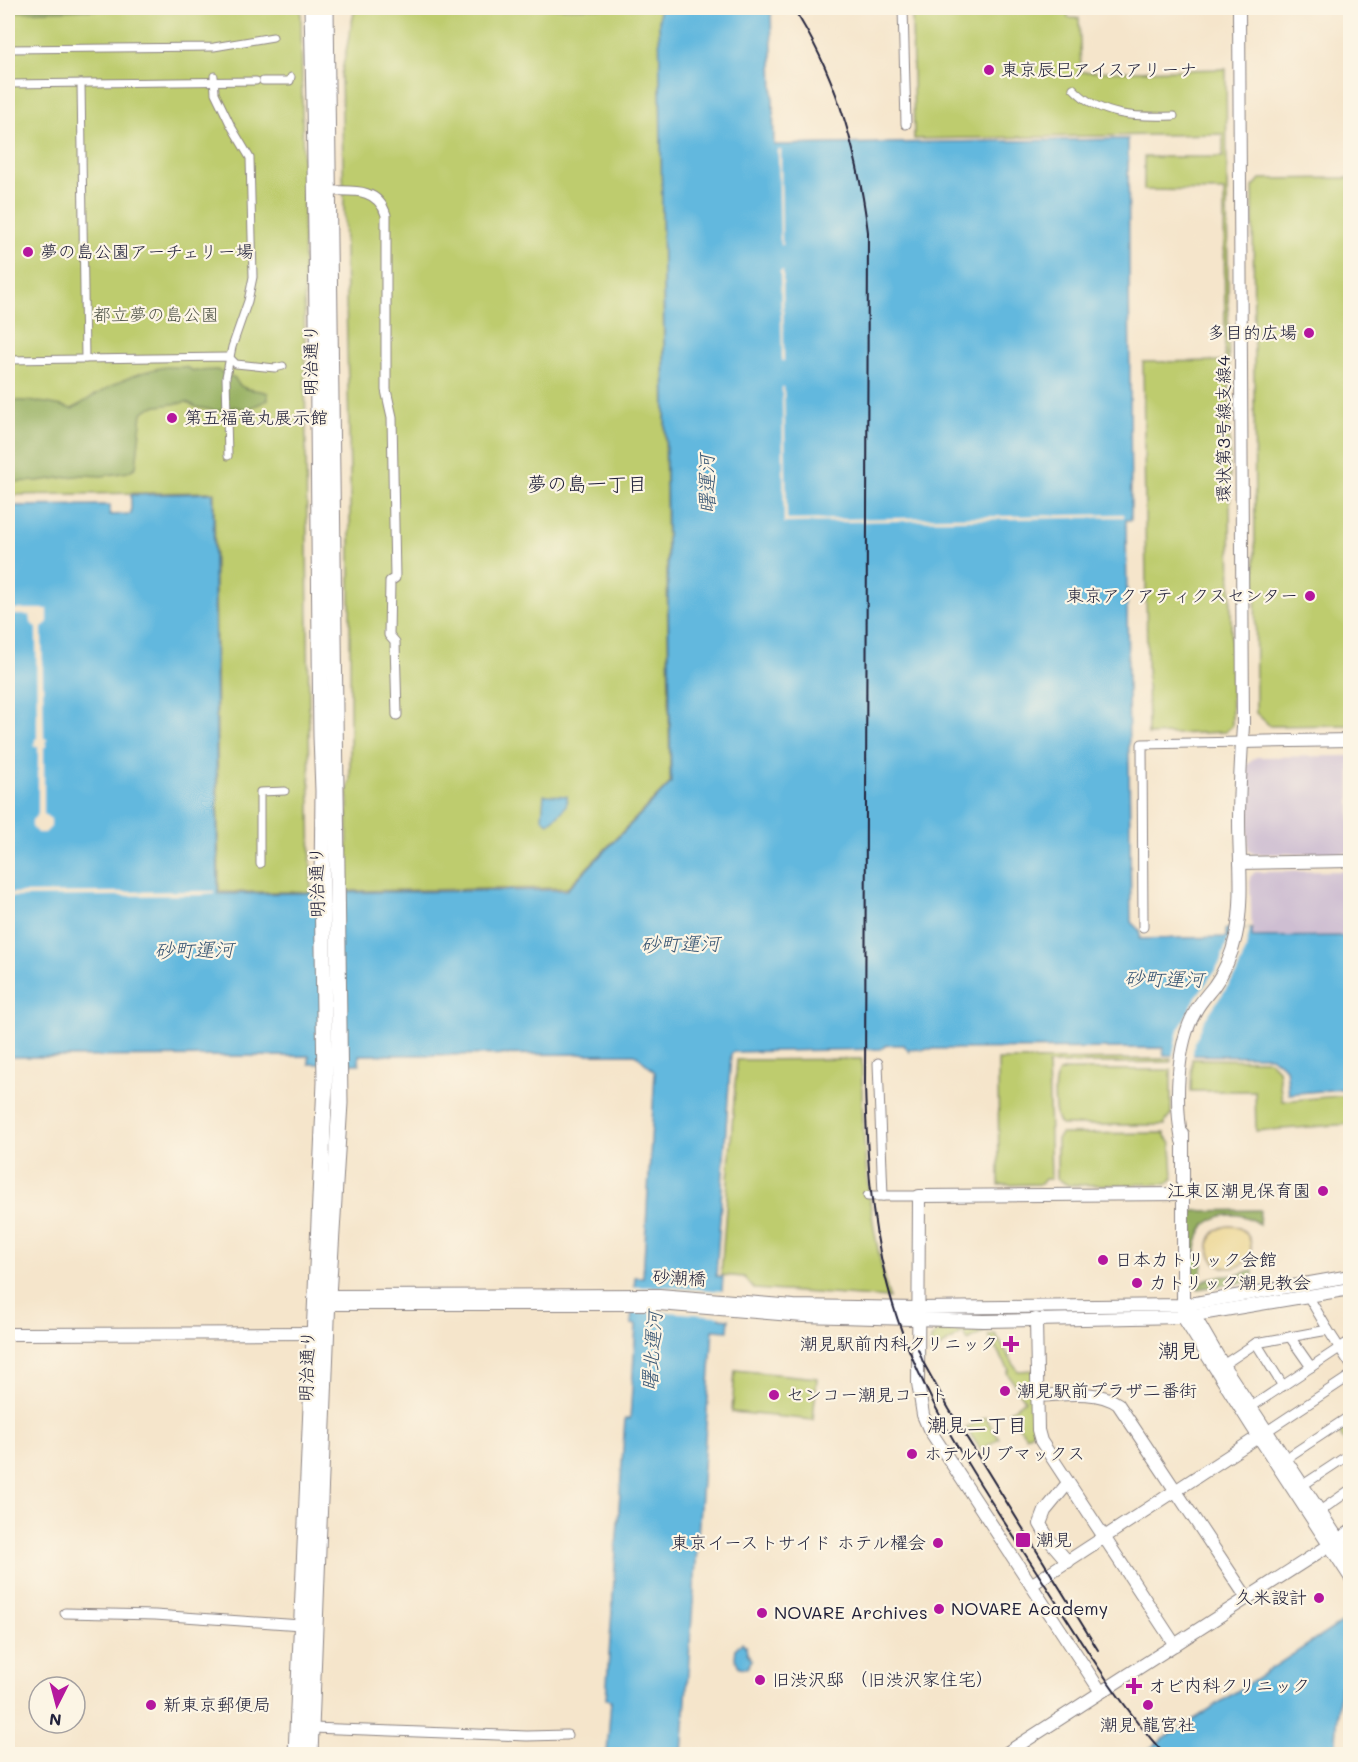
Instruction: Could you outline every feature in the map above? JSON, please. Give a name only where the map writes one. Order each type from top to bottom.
[{"type":"main road","name":"明治通り","points":[[312,8],[323,791],[324,1300]]},
{"type":"main road","name":"明治通り","points":[[296,1755],[301,1625],[320,1333],[340,1103],[326,8]]},
{"type":"main road","name":"明治通り","points":[[310,1755],[320,1333]]},
{"type":"street","points":[[903,8],[906,124]]},
{"type":"street","name":"環状第3号線支線4","points":[[1187,1312],[1180,1130],[1182,1058],[1187,1026],[1223,972],[1241,927],[1244,818],[1241,796],[1239,8]]},
{"type":"street","points":[[8,49],[214,47],[273,37]]},
{"type":"street","points":[[8,84],[214,79],[290,81],[291,77]]},
{"type":"street","points":[[214,79],[215,93],[250,158],[251,289],[229,357],[226,377],[228,456]]},
{"type":"street","points":[[81,83],[85,359]]},
{"type":"street","points":[[1073,88],[1087,101],[1114,114],[1134,117],[1174,116]]},
{"type":"street","points":[[328,191],[367,192],[378,199],[386,215],[386,390],[392,417],[396,578],[390,581],[389,635],[395,642],[397,715]]},
{"type":"street","points":[[8,360],[229,357],[236,363],[275,368],[283,366]]},
{"type":"street","points":[[1143,927],[1142,744],[1350,740]]},
{"type":"street","points":[[260,864],[260,792],[285,791]]},
{"type":"street","points":[[1242,863],[1350,861]]},
{"type":"street","points":[[878,1063],[883,1196]]},
{"type":"street","points":[[868,1196],[1183,1194]]},
{"type":"street","points":[[919,1196],[919,1391],[922,1415],[1101,1692]]},
{"type":"street","points":[[918,1314],[1187,1312],[1350,1276]]},
{"type":"street","points":[[918,1314],[984,1321],[1187,1312],[1350,1289]]},
{"type":"street","name":"砂潮橋","points":[[324,1300],[623,1300],[659,1295],[731,1305],[794,1306],[918,1314]]},
{"type":"street","points":[[1308,1296],[1350,1364]]},
{"type":"street","points":[[1187,1312],[1251,1407],[1263,1434],[1285,1458],[1320,1510],[1350,1577]]},
{"type":"street","points":[[1187,1312],[1334,1543],[1350,1557]]},
{"type":"street","points":[[1036,1319],[1039,1436],[1175,1645]]},
{"type":"street","points":[[1223,1365],[1256,1343],[1328,1330]]},
{"type":"street","points":[[8,1334],[320,1333]]},
{"type":"street","points":[[1290,1337],[1311,1367]]},
{"type":"street","points":[[1251,1407],[1350,1341]]},
{"type":"street","points":[[1256,1343],[1283,1386]]},
{"type":"street","points":[[1031,1585],[1350,1376]]},
{"type":"street","points":[[1038,1396],[1089,1395],[1112,1400],[1124,1410],[1247,1598]]},
{"type":"street","points":[[1285,1458],[1350,1416]]},
{"type":"street","points":[[1303,1485],[1350,1454]]},
{"type":"street","points":[[1068,1483],[1045,1510],[1041,1524],[1050,1541],[1068,1562]]},
{"type":"street","points":[[1320,1510],[1350,1490]]},
{"type":"street","points":[[1005,1755],[1350,1532]]},
{"type":"street","points":[[65,1612],[155,1615],[301,1625]]},
{"type":"street","points":[[312,1728],[527,1736],[567,1735]]},
{"type":"shaded area","points":[[1350,756],[1350,853],[1254,854],[1248,850],[1247,765],[1256,757]]},
{"type":"shaded area","points":[[1350,871],[1350,936],[1252,937],[1250,877],[1255,872]]},
{"type":"green space","name":"都立夢の島公園","points":[[8,8],[301,8],[311,892],[219,892],[214,492],[8,495]]},
{"type":"green space","points":[[8,8],[181,8],[8,12]]},
{"type":"green space","points":[[355,8],[659,8],[670,783],[567,888],[347,891],[350,780],[350,477],[341,75]]},
{"type":"green space","points":[[918,8],[1068,8],[1068,18],[1079,18],[1081,72],[1226,69],[1232,726],[1225,732],[1148,735],[1143,362],[1225,361],[1224,191],[1144,190],[1144,157],[1223,157],[1223,134],[914,139],[912,14]]},
{"type":"green space","points":[[1350,178],[1350,725],[1270,726],[1256,713],[1253,187],[1260,179]]},
{"type":"green space","points":[[166,367],[185,367],[194,371],[217,370],[235,378],[245,388],[268,393],[268,400],[248,409],[234,407],[217,411],[196,407],[187,402],[151,407],[142,413],[136,467],[128,472],[102,476],[83,475],[8,482],[9,400],[48,403],[72,409],[128,378]]},
{"type":"green space","points":[[862,1059],[867,1179],[876,1238],[889,1298],[754,1289],[744,1277],[721,1275],[737,1060]]},
{"type":"green space","points":[[1171,1059],[1171,1062],[1048,1064],[1051,1179],[1045,1179],[1041,1184],[999,1185],[998,1060]]},
{"type":"green space","points":[[1192,1059],[1269,1060],[1278,1069],[1282,1101],[1350,1095],[1350,1124],[1256,1131],[1255,1091],[1191,1091]]},
{"type":"green space","points":[[1066,1070],[1171,1070],[1171,1115],[1165,1125],[1061,1125],[1056,1115],[1054,1091],[1059,1072]]},
{"type":"green space","points":[[1165,1133],[1171,1143],[1173,1178],[1167,1184],[1068,1185],[1057,1179],[1057,1139],[1061,1134]]},
{"type":"green space","points":[[1260,1210],[1259,1225],[1251,1219],[1233,1215],[1215,1219],[1207,1224],[1201,1231],[1196,1248],[1197,1256],[1203,1265],[1201,1275],[1192,1285],[1191,1211]]},
{"type":"green space","points":[[1253,1271],[1252,1281],[1197,1289],[1206,1280]]},
{"type":"green space","points":[[1157,1312],[944,1315],[944,1313]]},
{"type":"green space","points":[[938,1331],[986,1331],[968,1341],[963,1333],[930,1354],[931,1339]]},
{"type":"green space","points":[[995,1334],[1018,1371],[1034,1370],[1036,1429],[1026,1436],[1008,1412],[1025,1400],[1007,1373],[1009,1370],[988,1335]]},
{"type":"green space","name":"センコー潮見コート","points":[[735,1370],[817,1378],[813,1420],[732,1412]]},
{"type":"green space","points":[[985,1417],[999,1438],[981,1450],[966,1428]]},
{"type":"green space","points":[[1350,1425],[1350,1450],[1339,1433]]},
{"type":"sand","points":[[1230,1226],[1238,1227],[1245,1232],[1250,1239],[1250,1255],[1245,1262],[1238,1267],[1230,1268],[1222,1267],[1215,1262],[1210,1255],[1209,1247],[1210,1239],[1215,1232],[1222,1227]]},
{"type":"water","points":[[659,8],[771,8],[774,145],[1128,139],[1131,520],[1126,520],[1131,922],[1140,931],[1140,939],[1226,937],[1226,929],[1252,929],[1252,937],[1350,936],[1350,1088],[1289,1094],[1286,1068],[1271,1056],[1164,1055],[1163,1048],[910,1049],[909,1052],[904,1045],[887,1045],[881,1049],[733,1052],[731,1054],[716,1276],[723,1277],[720,1318],[729,1319],[728,1331],[713,1330],[682,1754],[607,1754],[611,1700],[606,1699],[625,1419],[630,1419],[636,1325],[631,1324],[635,1277],[643,1277],[655,1072],[635,1054],[359,1055],[359,1064],[309,1064],[309,1056],[8,1057],[8,506],[110,505],[110,515],[131,514],[131,495],[213,493],[218,894],[567,890],[671,783]]},
{"type":"water","points":[[544,795],[567,796],[565,808],[548,823],[542,818]]},
{"type":"water","points":[[1350,1617],[1350,1680],[1340,1687],[1335,1754],[1141,1754]]},
{"type":"water","points":[[742,1643],[752,1660],[747,1668],[739,1667],[735,1658],[736,1648]]},
{"type":"pier","points":[[778,150],[781,150],[782,245],[780,245]]},
{"type":"pier","points":[[783,270],[784,361],[782,361],[780,271]]},
{"type":"pier","points":[[782,387],[784,387],[787,520],[1124,514],[1124,517],[784,523]]},
{"type":"pier","points":[[8,609],[48,609],[48,622],[42,628],[44,738],[47,739],[46,747],[44,747],[44,814],[51,819],[51,827],[45,833],[37,833],[32,827],[32,820],[38,814],[38,747],[34,747],[37,738],[36,628],[30,622],[29,615],[8,615]]},
{"type":"pier","points":[[214,891],[214,893],[203,895],[8,897],[8,893]]},
{"type":"pier","points":[[1231,929],[1250,929],[1246,950],[1237,973],[1204,1021],[1195,1042],[1192,1058],[1172,1058],[1182,1023],[1195,999],[1220,963]]},
{"type":"pier","points":[[631,1287],[725,1291],[723,1315],[729,1317],[668,1312],[629,1313]]},
{"type":"railway","points":[[793,8],[822,60],[843,115],[858,173],[868,232],[865,1085],[870,1187],[882,1262],[900,1326],[915,1365],[953,1439],[1100,1669],[1130,1713],[1164,1754]]},
{"type":"railway","points":[[918,1349],[949,1409],[1098,1650]]},
{"type":"place","name":"東京辰巳アイスアリーナ","points":[[989,70]]},
{"type":"place","name":"夢の島公園アーチェリー場","points":[[28,252]]},
{"type":"place","name":"多目的広場","points":[[1309,333]]},
{"type":"place","name":"第五福竜丸展示館","points":[[172,418]]},
{"type":"place","name":"東京アクアティクスセンター","points":[[1310,596]]},
{"type":"place","name":"江東区潮見保育園","points":[[1323,1191]]},
{"type":"place","name":"日本カトリック会館","points":[[1103,1260]]},
{"type":"place","name":"カトリック潮見教会","points":[[1137,1283]]},
{"type":"place","name":"潮見駅前内科クリニック","points":[[1011,1344]]},
{"type":"place","name":"潮見駅前プラザ二番街","points":[[1005,1391]]},
{"type":"place","name":"センコー潮見コート","points":[[774,1395]]},
{"type":"place","name":"ホテルリブマックス","points":[[912,1454]]},
{"type":"place","name":"潮見","points":[[1023,1540]]},
{"type":"place","name":"東京イーストサイド ホテル櫂会","points":[[938,1543]]},
{"type":"place","name":"久米設計","points":[[1319,1598]]},
{"type":"place","name":"NOVARE Academy","points":[[939,1609]]},
{"type":"place","name":"NOVARE Archives","points":[[762,1613]]},
{"type":"place","name":"旧渋沢邸 （旧渋沢家住宅）","points":[[760,1680]]},
{"type":"place","name":"オビ内科クリニック","points":[[1134,1686]]},
{"type":"place","name":"新東京郵便局","points":[[151,1705]]},
{"type":"place","name":"潮見 龍宮社","points":[[1148,1705]]},
{"type":"district","name":"夢の島一丁目","points":[[587,484]]},
{"type":"district","name":"潮見","points":[[1179,1351]]},
{"type":"district","name":"潮見二丁目","points":[[977,1425]]},
{"type":"water label","name":"曙運河","points":[[707,484]]},
{"type":"water label","name":"砂町運河","points":[[680,944]]},
{"type":"water label","name":"砂町運河","points":[[194,950]]},
{"type":"water label","name":"砂町運河","points":[[1164,979]]},
{"type":"water label","name":"曙北運河","points":[[652,1351]]}]
